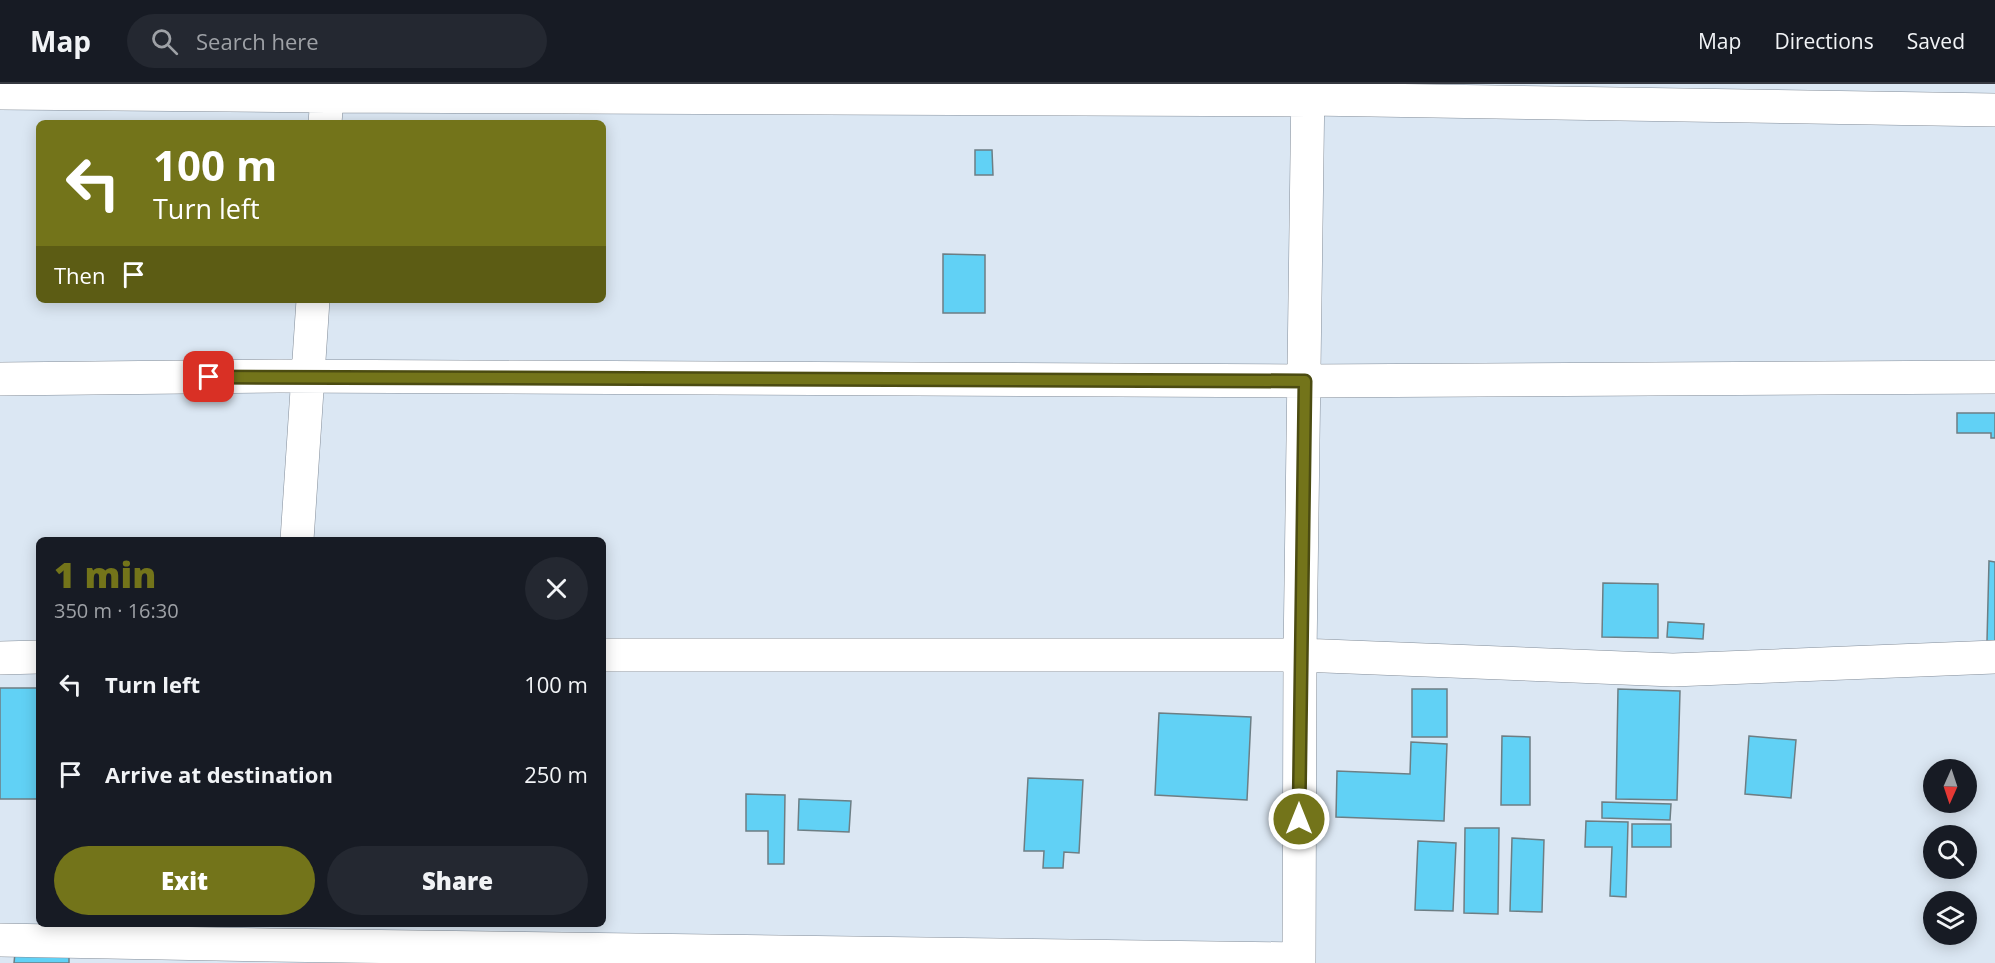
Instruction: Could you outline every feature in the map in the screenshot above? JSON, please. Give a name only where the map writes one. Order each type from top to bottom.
[{"type":"street","points":[[0,93],[327,101],[1308,92]]},
{"type":"street","points":[[1308,92],[1310,99],[1995,110]]},
{"type":"street","points":[[0,940],[1299,961],[1300,655],[1308,92]]},
{"type":"street","points":[[297,537],[313,303]]},
{"type":"street","points":[[0,379],[268,376],[308,378],[1305,381],[1995,377]]},
{"type":"street","points":[[606,655],[1300,655],[1673,670],[1995,657]]},
{"type":"street","points":[[0,658],[36,657]]},
{"type":"building","points":[[975,150],[992,150],[993,175],[975,175]]},
{"type":"building","points":[[943,254],[985,255],[985,313],[943,313]]},
{"type":"building","points":[[1957,413],[1995,413],[1995,438],[1991,438],[1991,433],[1957,433]]},
{"type":"building","points":[[1989,561],[1995,562],[1995,641],[1987,641]]},
{"type":"building","points":[[1603,583],[1658,584],[1658,638],[1602,637]]},
{"type":"building","points":[[1668,622],[1704,624],[1703,639],[1667,637]]},
{"type":"building","points":[[0,688],[36,688],[36,799],[0,799]]},
{"type":"building","points":[[1412,689],[1447,689],[1447,737],[1412,737]]},
{"type":"building","points":[[1618,689],[1680,691],[1677,800],[1616,799]]},
{"type":"building","points":[[1159,713],[1251,717],[1247,800],[1155,795]]},
{"type":"building","points":[[1502,736],[1530,737],[1530,805],[1501,805]]},
{"type":"building","points":[[1749,736],[1796,740],[1791,798],[1745,794]]},
{"type":"building","points":[[1411,742],[1447,744],[1444,821],[1336,817],[1337,771],[1410,774]]},
{"type":"building","points":[[1028,778],[1083,780],[1079,853],[1064,852],[1063,868],[1043,868],[1044,851],[1024,851]]},
{"type":"building","points":[[746,794],[785,795],[784,864],[768,864],[768,831],[746,831]]},
{"type":"building","points":[[799,799],[851,801],[849,832],[798,830]]},
{"type":"building","points":[[1602,802],[1671,804],[1670,820],[1602,818]]},
{"type":"building","points":[[1586,821],[1628,822],[1626,897],[1610,896],[1612,847],[1585,847]]},
{"type":"building","points":[[1632,824],[1671,824],[1671,847],[1632,847]]},
{"type":"building","points":[[1465,828],[1499,828],[1498,914],[1464,913]]},
{"type":"building","points":[[1512,838],[1544,840],[1542,912],[1510,911]]},
{"type":"building","points":[[1418,841],[1456,843],[1453,911],[1415,910]]},
{"type":"building","points":[[15,953],[69,956],[69,963],[14,963]]},
{"type":"route","points":[[209,377],[1305,381],[1299,819]]}]
